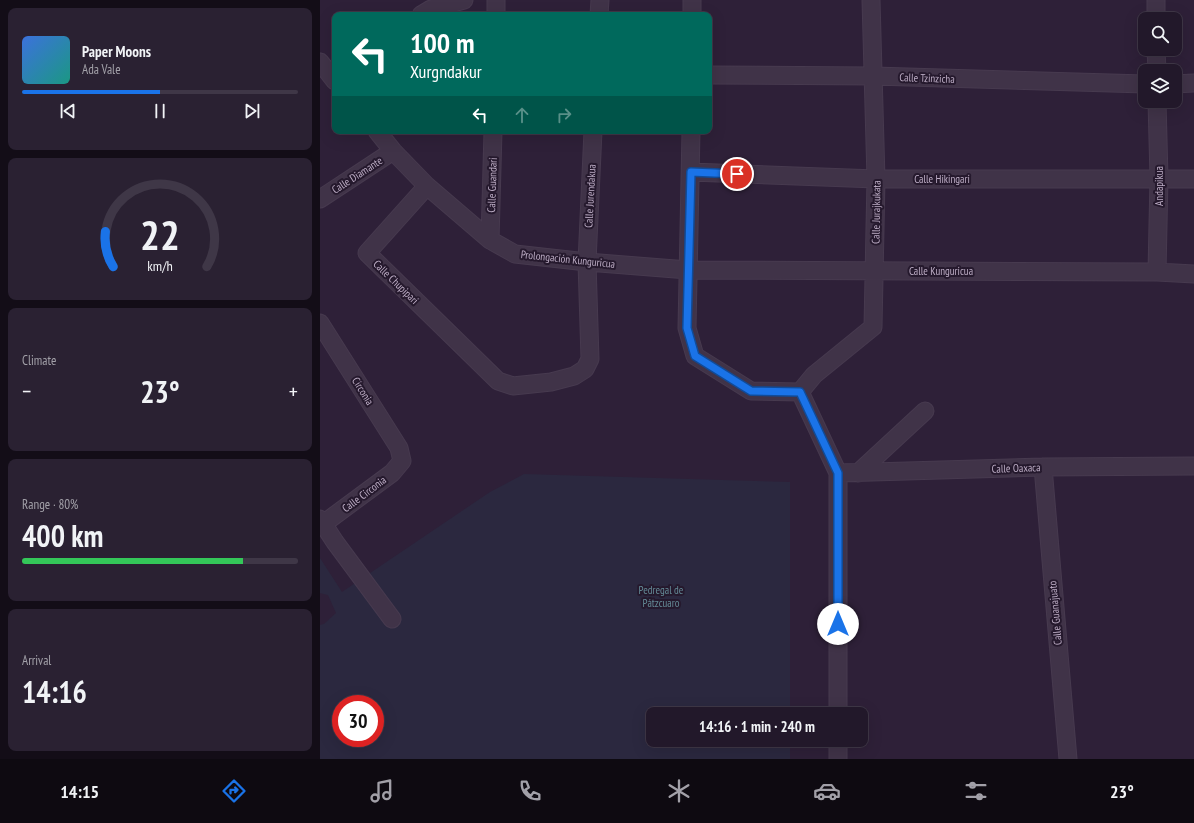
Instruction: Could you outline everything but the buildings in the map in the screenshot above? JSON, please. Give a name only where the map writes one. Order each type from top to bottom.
[{"type":"street","points":[[432,12],[464,0]]},
{"type":"street","points":[[496,0],[496,12]]},
{"type":"street","points":[[599,12],[600,0]]},
{"type":"street","points":[[692,0],[692,12]]},
{"type":"street","name":"Calle Jurajkukata","points":[[800,392],[814,375],[873,327],[876,180],[871,0]]},
{"type":"street","points":[[1156,0],[1156,12]]},
{"type":"street","name":"Calle Tzinzicha","points":[[712,75],[874,76],[1138,84]]},
{"type":"street","points":[[1182,84],[1194,83]]},
{"type":"street","name":"Andapikua","points":[[1157,108],[1159,178],[1158,272]]},
{"type":"street","name":"Prolongación Kunguricua","points":[[379,134],[393,151],[426,186],[490,240],[515,254],[587,262],[688,270]]},
{"type":"street","name":"Calle Guandari","points":[[490,240],[493,134]]},
{"type":"street","name":"Calle Jurendakua","points":[[490,373],[498,381],[513,386],[551,382],[574,376],[585,369],[590,359],[587,262],[593,134]]},
{"type":"street","points":[[691,134],[687,328],[695,356],[751,391],[800,392],[838,473],[838,707]]},
{"type":"street","name":"Calle Diamante","points":[[320,199],[393,151]]},
{"type":"street","name":"Calle Hikingari","points":[[691,172],[876,180],[1194,179]]},
{"type":"street","name":"Calle Chupipari","points":[[426,186],[366,253],[490,373]]},
{"type":"street","name":"Calle Kunguricua","points":[[688,270],[1158,272],[1194,274]]},
{"type":"street","name":"Circonia","points":[[320,323],[399,448],[402,461]]},
{"type":"street","points":[[858,473],[925,411]]},
{"type":"street","name":"Calle Circonia","points":[[322,522],[392,473],[402,461]]},
{"type":"street","name":"Calle Oaxaca","points":[[838,473],[1043,467],[1194,466]]},
{"type":"street","name":"Calle Guanajuato","points":[[1043,467],[1068,759]]},
{"type":"street","points":[[322,522],[392,619]]},
{"type":"street","points":[[838,747],[838,759]]},
{"type":"green space","name":"Pedregal de Pátzcuaro","points":[[524,474],[790,482],[790,707],[646,707],[646,747],[790,747],[790,759],[320,759],[320,625],[324,624],[336,613],[328,595],[320,593],[320,558],[342,592],[490,492]]},
{"type":"route","points":[[737,174],[691,172],[687,328],[695,356],[751,391],[800,392],[838,473],[838,624]]}]
